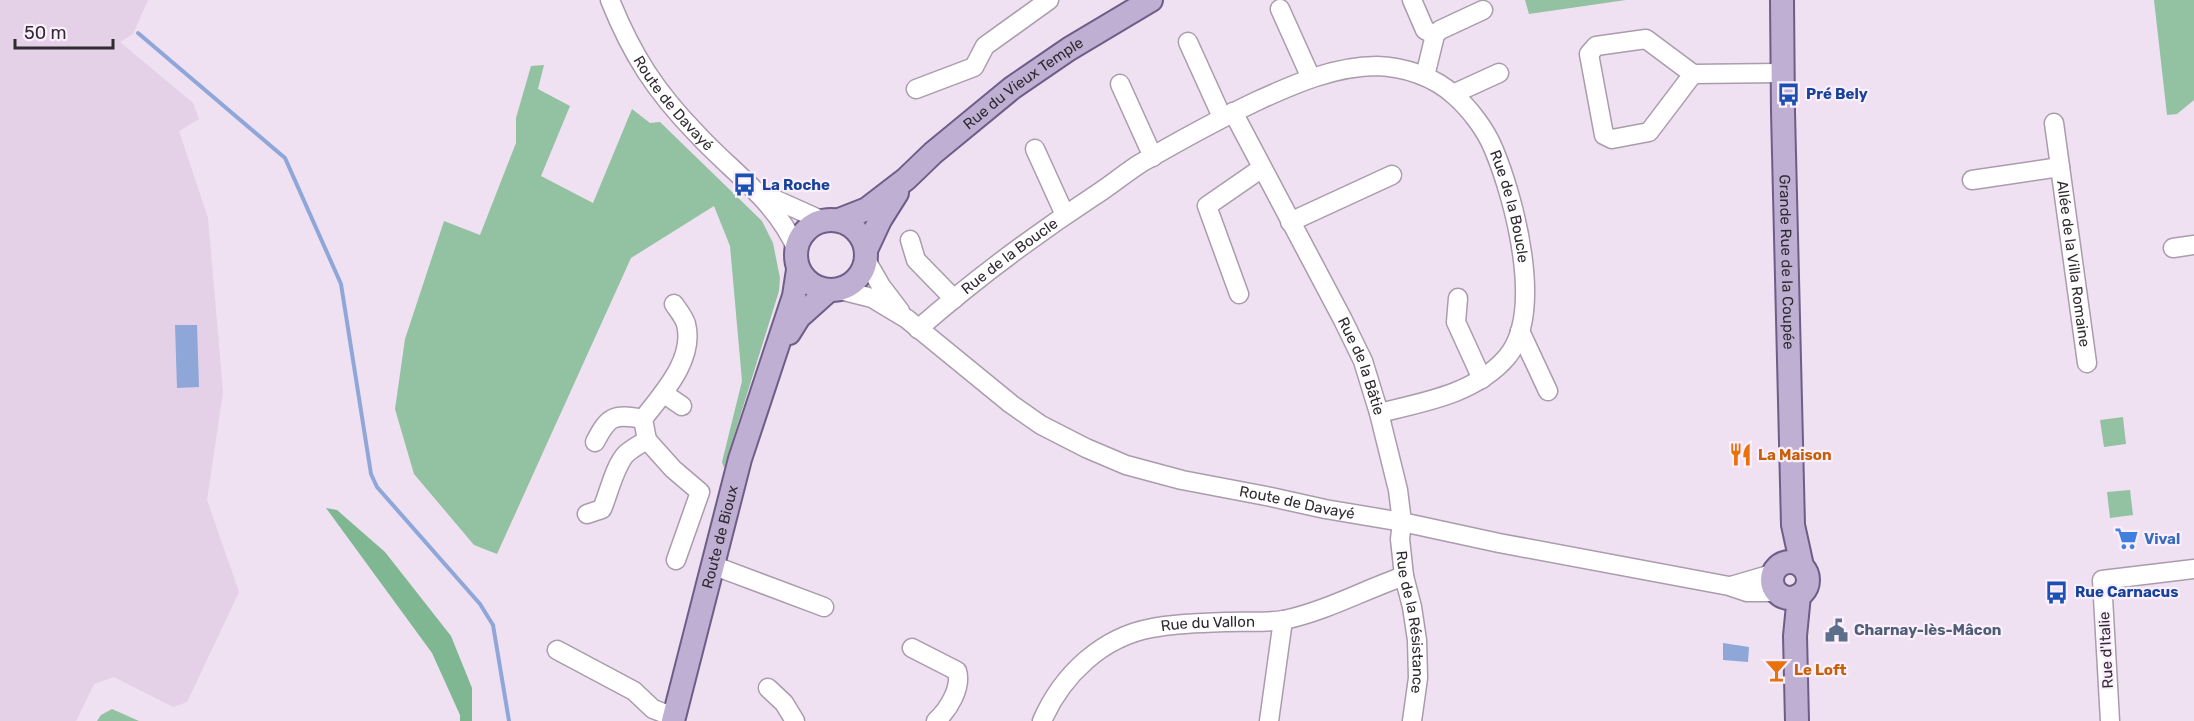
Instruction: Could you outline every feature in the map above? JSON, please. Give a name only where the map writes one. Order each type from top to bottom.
[{"type":"main road","name":"Rue du Vieux Temple","points":[[830,220],[867,208],[906,179],[933,153],[1012,88],[1069,49],[1150,0]]},
{"type":"main road","name":"Grande Rue de la Coupée","points":[[1782,0],[1793,525],[1786,581],[1795,636],[1797,721]]},
{"type":"main road","name":"Rue du Vieux Temple","points":[[866,255],[879,220],[906,179]]},
{"type":"main road","points":[[830,220],[854,227],[861,235],[866,255],[860,276],[852,284],[834,290],[818,288],[807,282],[797,259],[801,235],[809,226],[830,220]]},
{"type":"main road","name":"Route de Bioux","points":[[673,719],[712,565],[757,403],[776,355],[794,296],[797,259]]},
{"type":"main road","name":"Route de Bioux","points":[[776,355],[799,317],[834,290]]},
{"type":"street","name":"Route de Davayé","points":[[610,0],[637,59],[656,87],[697,135],[755,190]]},
{"type":"street","points":[[915,89],[974,67],[985,46],[1049,0]]},
{"type":"street","points":[[1412,0],[1425,30],[1435,35]]},
{"type":"street","points":[[1280,9],[1311,78]]},
{"type":"street","points":[[1425,76],[1435,35],[1440,30],[1483,10]]},
{"type":"street","points":[[1694,74],[1649,132],[1612,139],[1604,135],[1589,54],[1596,46],[1647,39],[1694,74],[1782,73]]},
{"type":"street","points":[[1188,42],[1228,115]]},
{"type":"street","name":"Rue de la Boucle","points":[[913,324],[954,298],[1065,215],[1153,157],[1228,115],[1311,78],[1347,69],[1377,66],[1407,71],[1425,76],[1453,94],[1477,121],[1493,148],[1511,204],[1522,252],[1525,290],[1520,331],[1508,356],[1482,379],[1456,392],[1379,413]]},
{"type":"street","points":[[1453,94],[1499,73]]},
{"type":"street","points":[[1120,84],[1153,157]]},
{"type":"street","name":"Rue de la Bâtie","points":[[1228,115],[1262,168],[1358,351],[1379,413],[1394,471],[1402,522]]},
{"type":"street","name":"Allée de la Villa Romaine","points":[[2054,123],[2087,363]]},
{"type":"street","name":"Rue de la Boucle","points":[[1035,149],[1065,215]]},
{"type":"street","name":"Allée de la Villa Romaine","points":[[1972,180],[2060,167]]},
{"type":"street","points":[[1239,294],[1207,206],[1262,168]]},
{"type":"street","points":[[1290,222],[1392,175]]},
{"type":"street","points":[[755,190],[830,220]]},
{"type":"street","points":[[755,190],[787,228],[797,259]]},
{"type":"street","name":"Rue de la Boucle","points":[[910,240],[916,260],[954,298]]},
{"type":"street","points":[[2174,248],[2194,245]]},
{"type":"street","name":"Route de Davayé","points":[[866,255],[881,286],[913,324]]},
{"type":"street","name":"Route de Davayé","points":[[834,290],[872,298],[913,324],[1011,404],[1041,425],[1126,465],[1182,480],[1325,509],[1729,586],[1786,581]]},
{"type":"street","points":[[1458,298],[1456,322],[1482,379]]},
{"type":"street","points":[[674,304],[685,322],[688,340],[685,355],[663,393],[643,419],[647,440],[673,469],[700,492],[727,509]]},
{"type":"street","points":[[1520,331],[1548,391]]},
{"type":"street","points":[[663,393],[682,406]]},
{"type":"street","points":[[595,442],[605,423],[618,417],[631,416],[643,419]]},
{"type":"street","points":[[586,514],[602,509],[617,465],[626,454],[647,440]]},
{"type":"street","points":[[676,560],[700,492]]},
{"type":"street","name":"Rue de la Résistance","points":[[1402,522],[1400,539],[1404,576],[1417,640],[1418,678],[1412,721]]},
{"type":"street","points":[[712,565],[824,608]]},
{"type":"street","name":"Rue d'Italie","points":[[2110,721],[2102,579],[2194,569]]},
{"type":"street","name":"Rue du Vallon","points":[[1042,721],[1057,691],[1074,670],[1098,651],[1127,635],[1151,628],[1186,624],[1283,620],[1347,600],[1404,576]]},
{"type":"street","points":[[1269,721],[1283,620]]},
{"type":"street","points":[[912,648],[957,671],[959,682],[945,712],[936,721]]},
{"type":"street","points":[[556,650],[634,690],[653,709],[673,719]]},
{"type":"street","points":[[768,688],[784,703],[795,721]]},
{"type":"shaded area","points":[[0,0],[148,0],[133,34],[120,42],[193,103],[199,119],[179,131],[208,218],[223,392],[207,500],[239,592],[187,702],[173,707],[114,677],[94,684],[76,721],[0,721]]},
{"type":"green space","points":[[1525,0],[1626,0],[1529,14]]},
{"type":"green space","points":[[2154,0],[2194,0],[2194,100],[2177,114],[2167,115]]},
{"type":"green space","points":[[544,65],[538,89],[570,106],[541,176],[593,203],[632,109],[650,123],[660,122],[762,221],[773,243],[780,278],[779,291],[724,468],[722,462],[742,381],[730,246],[714,206],[631,258],[497,554],[474,545],[414,474],[395,409],[405,339],[444,221],[480,235],[516,143],[516,118],[531,66]]},
{"type":"green space","points":[[2123,417],[2126,444],[2104,447],[2100,420]]},
{"type":"green space","points":[[2130,490],[2133,515],[2110,518],[2107,492]]},
{"type":"green space","points":[[326,508],[337,510],[385,552],[451,636],[472,688],[472,721],[460,721],[460,715],[432,653]]},
{"type":"green space","points":[[112,709],[139,721],[97,721],[101,715]]},
{"type":"water","points":[[175,325],[197,325],[199,387],[177,388]]},
{"type":"water","points":[[1723,643],[1749,647],[1748,662],[1723,660]]},
{"type":"waterway","points":[[138,33],[285,158],[341,284],[371,474],[377,487],[480,604],[493,625],[509,721]]},
{"type":"place","name":"Pré Bely","points":[[1788,94]]},
{"type":"place","name":"La Roche","points":[[744,185]]},
{"type":"place","name":"La Maison","points":[[1740,455]]},
{"type":"place","name":"Vival","points":[[2126,539]]},
{"type":"place","name":"Rue Carnacus","points":[[2057,592]]},
{"type":"place","name":"Charnay-lès-Mâcon","points":[[1836,630]]},
{"type":"place","name":"Le Loft","points":[[1776,670]]}]
